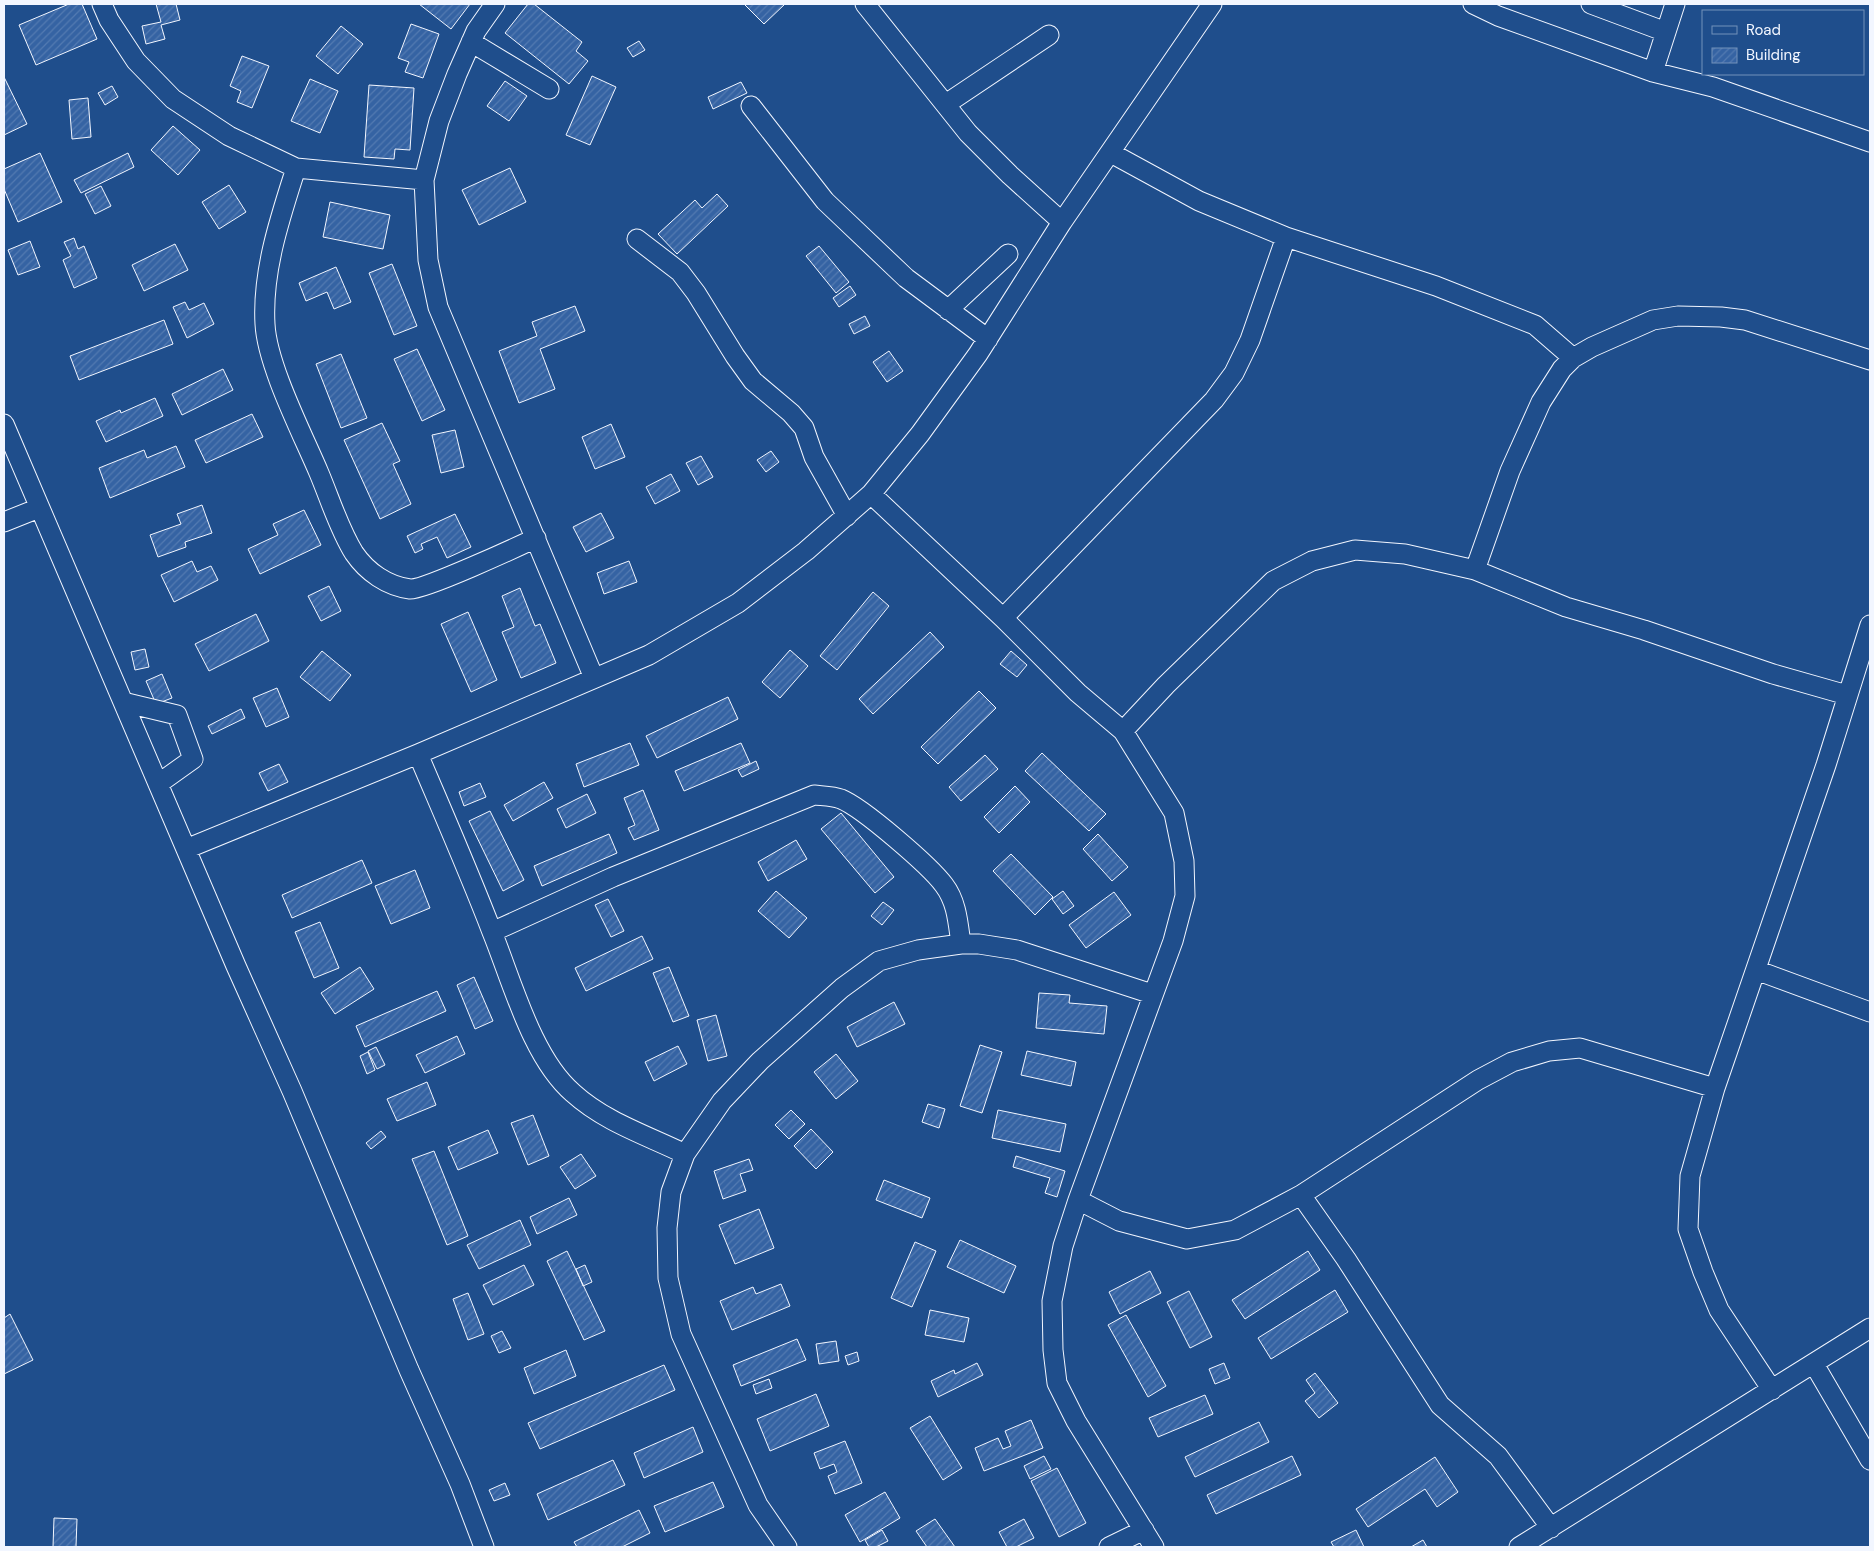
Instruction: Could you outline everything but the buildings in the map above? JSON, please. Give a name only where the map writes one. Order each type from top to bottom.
[{"type":"street","points":[[102,4],[109,20],[136,61],[173,99],[229,136],[296,168],[424,180]]},
{"type":"street","points":[[495,4],[476,31],[439,121],[424,180],[428,260],[438,307],[594,678]]},
{"type":"street","points":[[865,4],[989,154],[1062,222]]},
{"type":"street","points":[[186,849],[418,754],[649,655],[738,603],[806,551],[871,494],[920,434],[988,339],[1062,222],[1212,4]]},
{"type":"street","points":[[1473,4],[1498,16],[1653,72],[1713,87],[1870,142]]},
{"type":"street","points":[[1591,4],[1666,32]]},
{"type":"street","points":[[1653,72],[1675,4]]},
{"type":"street","points":[[946,104],[1049,35]]},
{"type":"street","points":[[472,42],[549,89]]},
{"type":"street","points":[[751,106],[825,201],[906,278],[988,339]]},
{"type":"street","points":[[1111,153],[1199,201],[1286,237],[1436,286],[1535,324],[1573,358]]},
{"type":"street","points":[[296,168],[284,206],[267,274],[265,324],[269,349],[286,394],[336,515],[355,553],[387,584],[412,589],[536,538]]},
{"type":"street","points":[[1003,618],[1214,400],[1234,373],[1250,340],[1286,237]]},
{"type":"street","points":[[637,239],[680,272],[696,293],[734,356],[753,380],[791,413],[804,428],[814,457],[847,516]]},
{"type":"street","points":[[948,310],[1008,254]]},
{"type":"street","points":[[1475,570],[1510,471],[1541,402],[1562,369],[1573,358],[1592,347],[1653,320],[1678,316],[1745,320],[1870,360]]},
{"type":"street","points":[[4,424],[292,1091],[409,1370],[460,1484],[484,1547]]},
{"type":"street","points":[[871,494],[1003,618],[1078,692],[1123,731],[1174,813],[1184,861],[1185,896],[1173,941],[1078,1200],[1063,1246],[1052,1300],[1052,1350],[1057,1383],[1076,1421],[1154,1547]]},
{"type":"street","points":[[4,522],[39,508]]},
{"type":"street","points":[[1123,731],[1166,684],[1272,581],[1312,561],[1355,550],[1405,554],[1475,570],[1566,607],[1644,630],[1773,674],[1847,695]]},
{"type":"street","points":[[1772,1390],[1719,1310],[1688,1229],[1690,1176],[1715,1088],[1826,766],[1870,625]]},
{"type":"street","points":[[123,702],[177,716],[193,759],[158,784]]},
{"type":"street","points":[[418,754],[492,932],[521,1008],[549,1067],[571,1092],[603,1116],[685,1154]]},
{"type":"street","points":[[492,932],[614,877],[814,795],[840,799],[859,810],[905,847],[944,885],[957,910],[961,944]]},
{"type":"street","points":[[787,1547],[758,1506],[681,1334],[668,1278],[667,1228],[671,1192],[685,1154],[722,1101],[760,1061],[842,988],[879,961],[918,950],[961,944],[979,944],[1017,950],[1152,994]]},
{"type":"street","points":[[1756,970],[1870,1012]]},
{"type":"street","points":[[1078,1200],[1119,1221],[1187,1239],[1235,1230],[1301,1195],[1478,1080],[1512,1062],[1549,1051],[1580,1048],[1715,1088]]},
{"type":"street","points":[[1301,1195],[1351,1266],[1440,1405],[1498,1456],[1551,1528]]},
{"type":"street","points":[[1519,1547],[1870,1328]]},
{"type":"street","points":[[1814,1364],[1870,1460]]},
{"type":"street","points":[[1109,1547],[1144,1530]]}]
